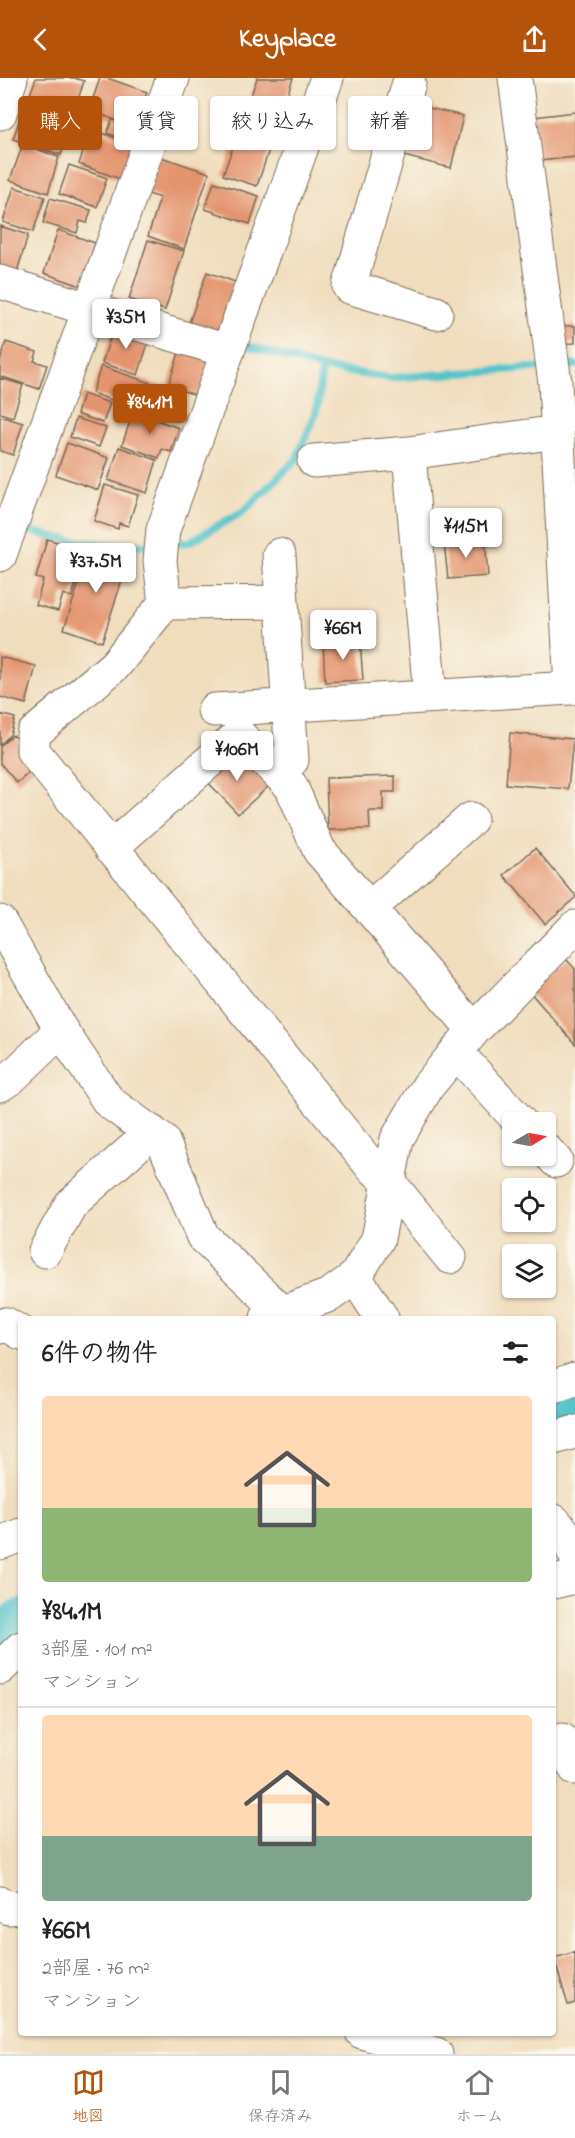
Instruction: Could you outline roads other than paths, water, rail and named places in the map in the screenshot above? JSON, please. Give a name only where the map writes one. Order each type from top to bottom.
[{"type":"street","points":[[0,112],[11,78]]},
{"type":"street","points":[[2,550],[173,78]]},
{"type":"street","points":[[327,78],[227,351],[161,546],[165,603],[115,665],[33,734],[33,751],[365,1158],[389,1182],[450,1257]]},
{"type":"street","points":[[214,710],[573,687],[553,371],[515,78]]},
{"type":"street","points":[[413,80],[349,287],[436,313]]},
{"type":"street","points":[[0,282],[227,351]]},
{"type":"street","points":[[314,460],[409,453],[557,432]]},
{"type":"street","points":[[409,453],[430,696]]},
{"type":"street","points":[[279,555],[292,760]]},
{"type":"street","points":[[165,603],[282,602]]},
{"type":"street","points":[[111,848],[239,735],[291,786],[319,850],[370,908],[513,1112]]},
{"type":"street","points":[[370,908],[471,819]]},
{"type":"street","points":[[0,922],[61,1030],[109,1102],[163,1141],[203,1237],[275,1315],[330,1295],[355,1277],[378,1239],[397,1139],[428,1086],[465,1042],[575,927]]},
{"type":"street","points":[[0,1085],[61,1030]]},
{"type":"street","points":[[45,1251],[71,1204],[152,1132]]},
{"type":"street","points":[[355,1277],[381,1316]]},
{"type":"street","points":[[0,1327],[6,1324],[18,1332]]},
{"type":"street","points":[[556,1385],[575,1379]]},
{"type":"street","points":[[556,1437],[575,1432]]},
{"type":"street","points":[[0,1543],[18,1535]]},
{"type":"street","points":[[556,1582],[575,1577]]},
{"type":"street","points":[[0,1668],[18,1651]]},
{"type":"street","points":[[556,1743],[562,1740],[575,1768]]},
{"type":"street","points":[[0,1903],[9,1908],[18,1907]]},
{"type":"street","points":[[375,2036],[436,2054]]},
{"type":"waterway","points":[[245,345],[322,368],[390,378],[546,367]]},
{"type":"waterway","points":[[559,366],[575,365]]},
{"type":"waterway","points":[[168,543],[189,542],[244,511],[296,460],[316,413],[322,368]]},
{"type":"waterway","points":[[17,527],[86,542],[121,545],[155,544]]},
{"type":"waterway","points":[[556,1408],[575,1403]]},
{"type":"waterway","points":[[0,1644],[18,1627]]}]
